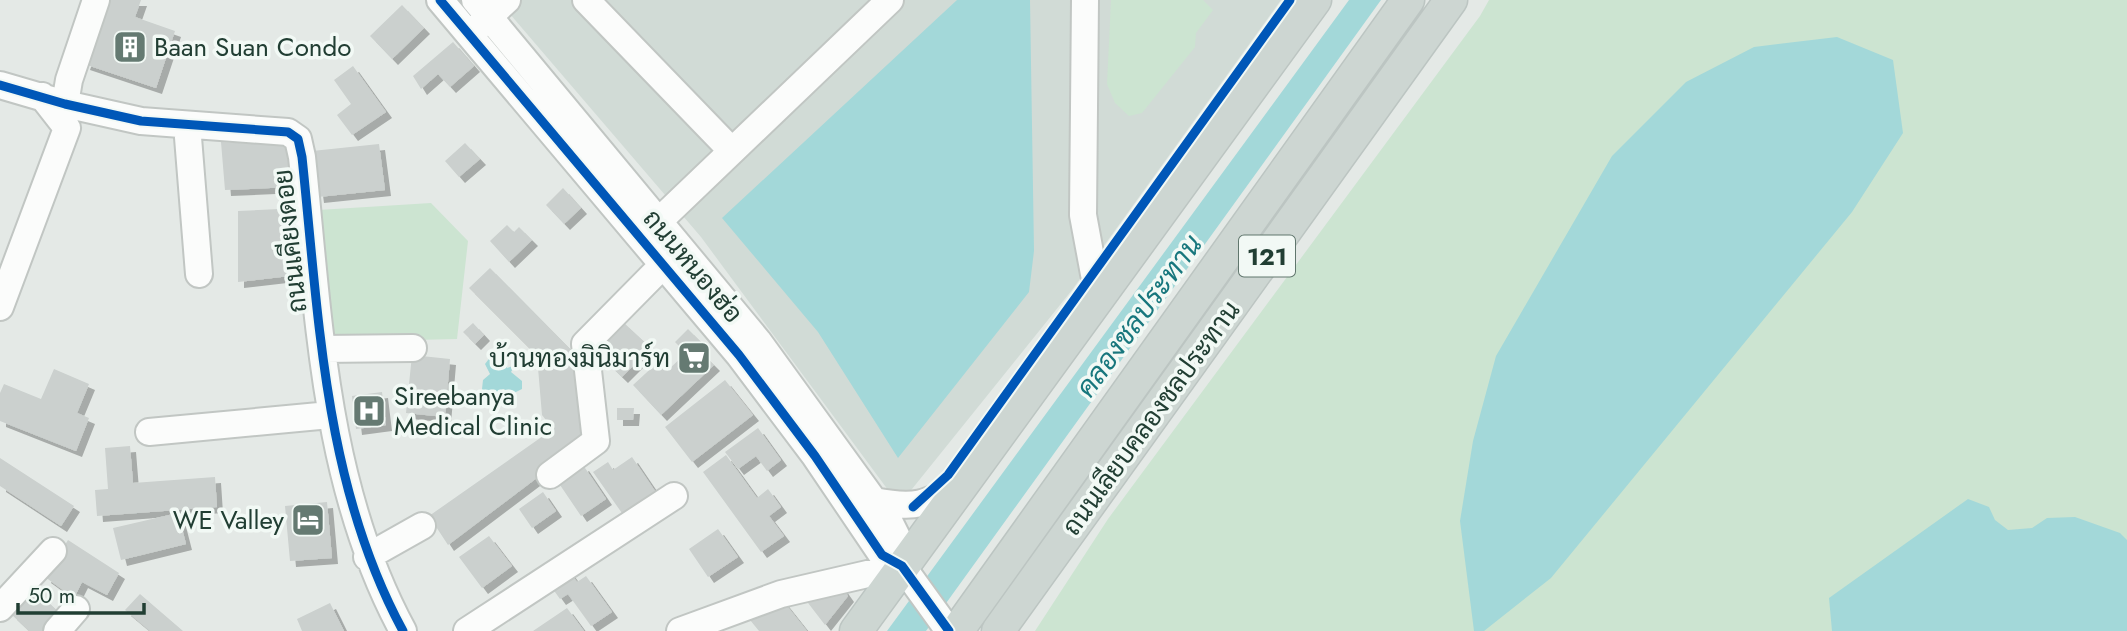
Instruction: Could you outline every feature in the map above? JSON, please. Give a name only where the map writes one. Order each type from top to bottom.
[{"type":"main road","points":[[856,631],[1315,0]]},
{"type":"main road","name":"ถนนเลียบคลองชลประทาน","points":[[957,631],[1408,0]]},
{"type":"main road","name":"ถนนเลียบคลองชลประทาน","points":[[998,631],[1451,0]]},
{"type":"street","points":[[0,307],[67,128],[53,100],[69,80],[96,0]]},
{"type":"street","name":"ถนนหนองฮ่อ","points":[[440,0],[740,355],[815,456],[882,555],[902,566]]},
{"type":"street","points":[[586,0],[732,151]]},
{"type":"street","points":[[660,220],[890,0]]},
{"type":"street","points":[[1085,0],[1083,215],[1094,274],[1102,290]]},
{"type":"street","points":[[470,34],[491,5]]},
{"type":"street","name":"ถนนหนองฮ่อ","points":[[491,5],[758,341],[874,501],[900,543],[902,566]]},
{"type":"street","name":"ถนนเคียงดอย","points":[[0,85],[141,121],[288,132],[298,139],[330,415],[367,557],[403,631]]},
{"type":"street","points":[[187,125],[199,274]]},
{"type":"street","points":[[550,475],[596,441],[584,344],[664,264]]},
{"type":"street","points":[[322,349],[413,348]]},
{"type":"street","points":[[149,432],[330,415]]},
{"type":"street","points":[[874,501],[913,507],[933,501],[963,482]]},
{"type":"street","points":[[467,631],[674,496]]},
{"type":"street","points":[[367,557],[422,526]]},
{"type":"street","points":[[0,608],[53,551]]},
{"type":"street","points":[[680,631],[780,594],[902,566],[949,631]]},
{"type":"street","points":[[57,631],[76,609]]},
{"type":"shaded area","points":[[498,0],[1281,0],[1072,290],[908,494],[888,490],[701,237]]},
{"type":"green space","points":[[1111,0],[1203,0],[1213,10],[1196,33],[1195,47],[1142,113],[1129,116],[1115,103],[1107,84]]},
{"type":"green space","points":[[1489,0],[2127,0],[2127,631],[1035,631],[1108,519],[1480,16]]},
{"type":"green space","points":[[431,203],[468,241],[457,339],[330,342],[318,210]]},
{"type":"water","points":[[957,0],[1030,0],[1034,251],[1029,292],[898,458],[818,332],[722,218]]},
{"type":"water","name":"คลองชลประทาน","points":[[1349,0],[1381,0],[926,631],[887,631]]},
{"type":"water","points":[[1837,37],[1893,60],[1903,133],[1852,212],[1551,578],[1484,631],[1474,631],[1460,521],[1473,441],[1496,356],[1612,156],[1686,82],[1754,47]]},
{"type":"water","points":[[494,352],[500,352],[506,358],[507,368],[515,365],[511,372],[522,381],[522,389],[514,393],[503,389],[497,396],[487,396],[482,389],[483,380],[490,374],[485,364]]},
{"type":"water","points":[[1968,499],[1989,507],[1995,520],[2008,530],[2032,528],[2047,518],[2075,517],[2120,533],[2127,540],[2127,631],[1832,631],[1829,598]]},
{"type":"building","name":"Baan Suan Condo","points":[[106,0],[141,0],[135,17],[175,31],[156,88],[84,64]]},
{"type":"building","points":[[402,5],[424,28],[392,59],[370,36]]},
{"type":"building","points":[[453,42],[474,66],[450,87],[438,74],[421,89],[413,76]]},
{"type":"building","points":[[353,66],[386,112],[352,135],[337,115],[351,104],[334,80]]},
{"type":"building","points":[[221,142],[287,146],[293,187],[225,190]]},
{"type":"building","points":[[465,143],[480,159],[459,177],[445,161]]},
{"type":"building","points":[[379,144],[385,190],[318,197],[312,151]]},
{"type":"building","points":[[563,188],[581,208],[564,224],[546,205]]},
{"type":"building","points":[[302,208],[307,274],[238,282],[238,211]]},
{"type":"building","points":[[507,225],[514,232],[519,227],[532,240],[509,262],[490,241]]},
{"type":"building","points":[[490,268],[579,358],[591,437],[448,545],[429,516],[553,429],[542,415],[537,356],[469,288]]},
{"type":"building","points":[[623,322],[651,348],[622,377],[595,351]]},
{"type":"building","points":[[473,323],[484,335],[475,344],[463,332]]},
{"type":"building","points":[[688,329],[702,343],[697,348],[714,365],[661,415],[633,385],[658,362],[667,371],[686,353],[675,342]]},
{"type":"building","points":[[412,355],[450,359],[445,417],[406,413]]},
{"type":"building","points":[[54,369],[89,384],[77,413],[89,418],[76,451],[0,421],[0,393],[4,384],[41,399]]},
{"type":"building","points":[[725,380],[753,415],[692,462],[665,427]]},
{"type":"building","name":"Sireebanya Medical Clinic","points":[[382,392],[386,425],[356,429],[352,396]]},
{"type":"building","points":[[617,408],[634,408],[633,420],[617,420]]},
{"type":"building","points":[[758,428],[781,460],[767,471],[756,456],[738,469],[725,452]]},
{"type":"building","points":[[130,446],[133,483],[215,477],[217,507],[97,516],[95,490],[108,489],[105,448]]},
{"type":"building","points":[[726,455],[757,498],[768,489],[781,507],[769,516],[784,536],[761,552],[703,472]]},
{"type":"building","points":[[632,457],[657,494],[624,516],[593,472],[608,462],[613,470]]},
{"type":"building","points":[[0,458],[74,506],[61,526],[0,486]]},
{"type":"building","points":[[583,465],[606,499],[581,516],[558,482]]},
{"type":"building","points":[[543,492],[556,511],[532,528],[519,509]]},
{"type":"building","name":"WE Valley","points":[[327,502],[332,558],[290,561],[285,506]]},
{"type":"building","points":[[178,513],[186,544],[121,560],[113,528]]},
{"type":"building","points":[[718,529],[738,557],[708,577],[689,549]]},
{"type":"building","points":[[489,536],[512,566],[482,588],[459,557]]},
{"type":"building","points":[[68,540],[119,573],[107,595],[82,582],[74,598],[45,577]]},
{"type":"building","points":[[569,571],[577,582],[586,576],[612,612],[591,626],[568,594],[560,599],[550,585]]},
{"type":"building","points":[[841,586],[848,596],[825,625],[805,599]]},
{"type":"building","points":[[34,589],[62,615],[48,631],[29,631],[11,614]]},
{"type":"building","points":[[140,594],[183,631],[150,631],[125,610]]},
{"type":"building","points":[[780,597],[807,631],[759,631],[750,620]]},
{"type":"building","points":[[330,603],[344,631],[302,631],[297,619]]},
{"type":"building","points":[[567,608],[584,631],[533,631]]},
{"type":"cycle path","points":[[440,0],[739,355],[815,456],[882,555],[902,566],[949,631]]},
{"type":"cycle path","points":[[913,507],[948,475],[1290,0]]},
{"type":"cycle path","points":[[0,85],[65,104],[141,121],[288,132],[298,139],[329,400],[341,459],[356,518],[377,575],[403,631]]},
{"type":"place","name":"Baan Suan Condo","points":[[130,47]]},
{"type":"place","name":"บ้านทองมินิมาร์ท","points":[[694,358]]},
{"type":"place","name":"Sireebanya Medical Clinic","points":[[369,411]]},
{"type":"place","name":"WE Valley","points":[[308,520]]}]
